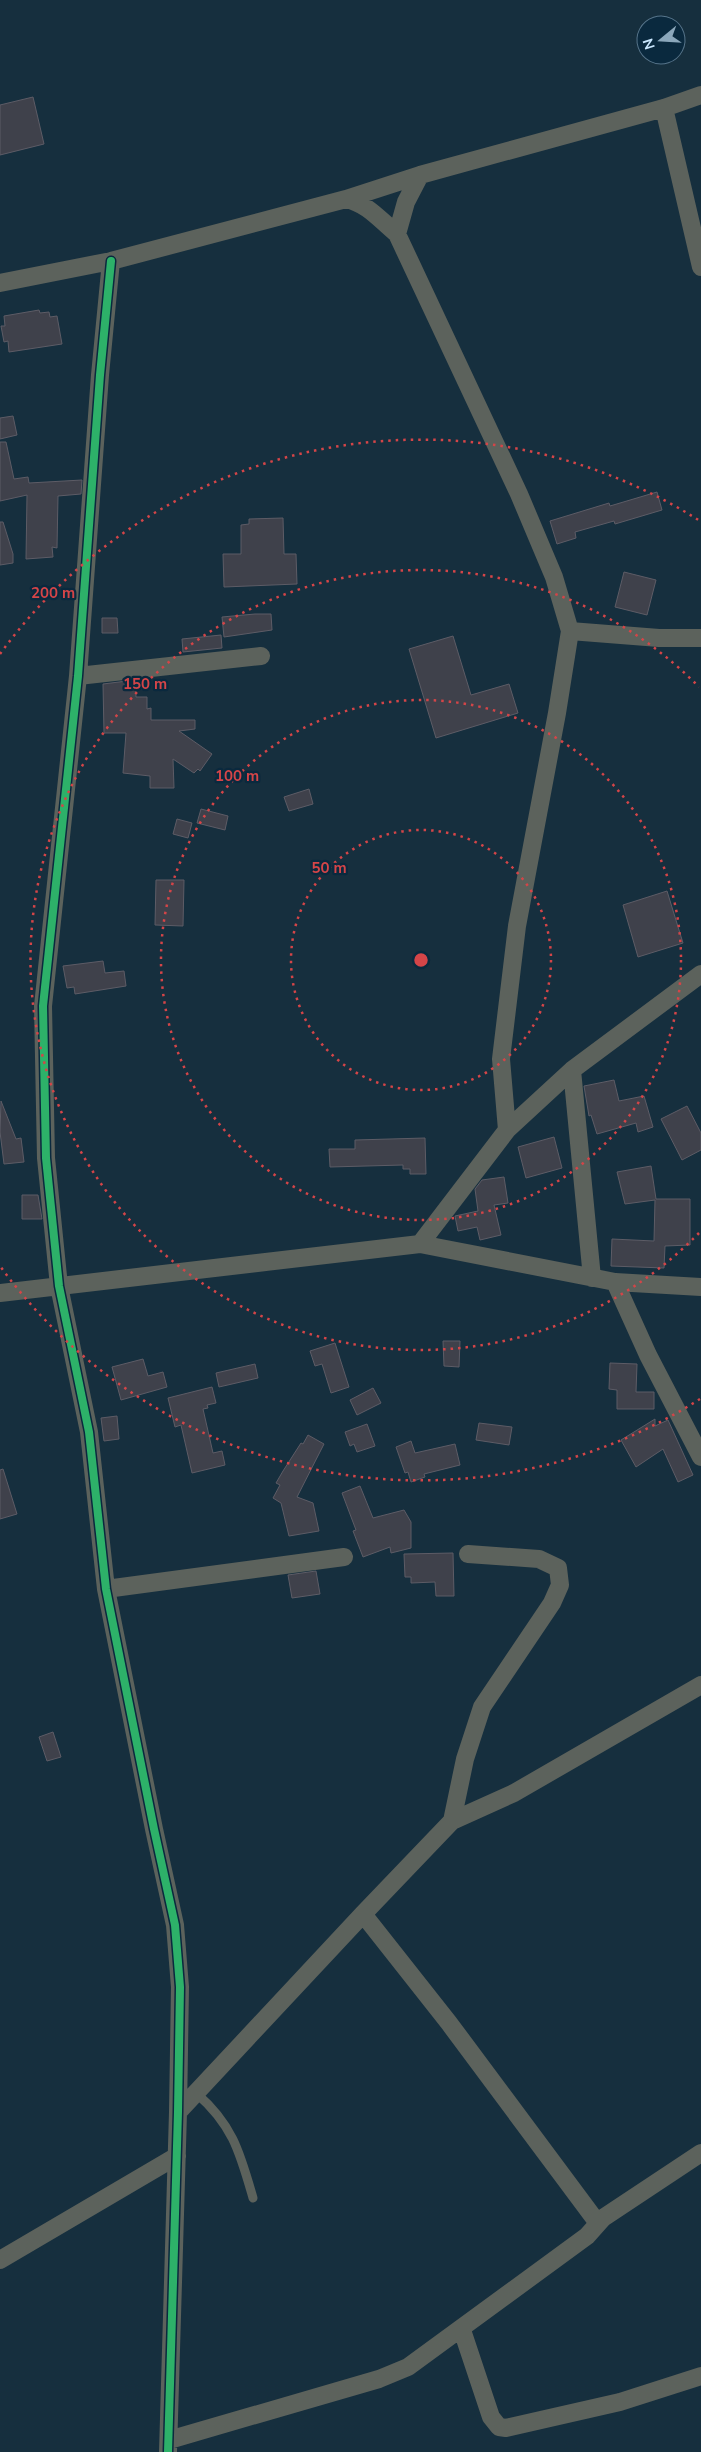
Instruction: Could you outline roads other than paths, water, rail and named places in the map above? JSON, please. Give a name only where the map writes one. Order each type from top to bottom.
[{"type":"street","points":[[0,283],[111,261],[346,199],[420,175],[664,108],[701,95]]},
{"type":"street","points":[[664,108],[701,267]]},
{"type":"street","points":[[397,234],[406,202],[420,175]]},
{"type":"street","points":[[346,199],[358,202],[369,208],[397,234],[527,513],[554,577],[570,631],[557,713],[517,926],[501,1059],[507,1130]]},
{"type":"street","points":[[111,261],[100,375],[78,676],[44,1006],[46,1158],[59,1286],[89,1432],[106,1589],[175,1925],[180,1987],[169,2446],[379,2379],[408,2367],[462,2330],[587,2236],[597,2222],[701,2152]]},
{"type":"street","points":[[570,631],[659,638],[701,638]]},
{"type":"street","points":[[78,676],[261,656]]},
{"type":"street","points":[[420,1244],[507,1130],[572,1070],[698,981]]},
{"type":"street","points":[[572,1070],[592,1278]]},
{"type":"street","points":[[0,1293],[420,1244],[616,1282],[701,1287]]},
{"type":"street","points":[[616,1282],[648,1355],[701,1458]]},
{"type":"street","points":[[452,1822],[465,1759],[482,1707],[552,1603],[560,1585],[558,1568],[540,1559],[468,1554]]},
{"type":"street","points":[[106,1589],[344,1557]]},
{"type":"street","points":[[178,2112],[363,1914],[452,1822],[514,1793],[701,1685]]},
{"type":"street","points":[[363,1914],[455,2031],[597,2222]]},
{"type":"street","points":[[178,2071],[208,2080]]},
{"type":"street","points":[[0,2260],[177,2156]]},
{"type":"street","points":[[462,2330],[490,2417],[499,2427],[506,2428],[620,2402],[701,2376]]},
{"type":"lane","points":[[196,2093],[215,2110],[239,2147],[253,2198]]}]
